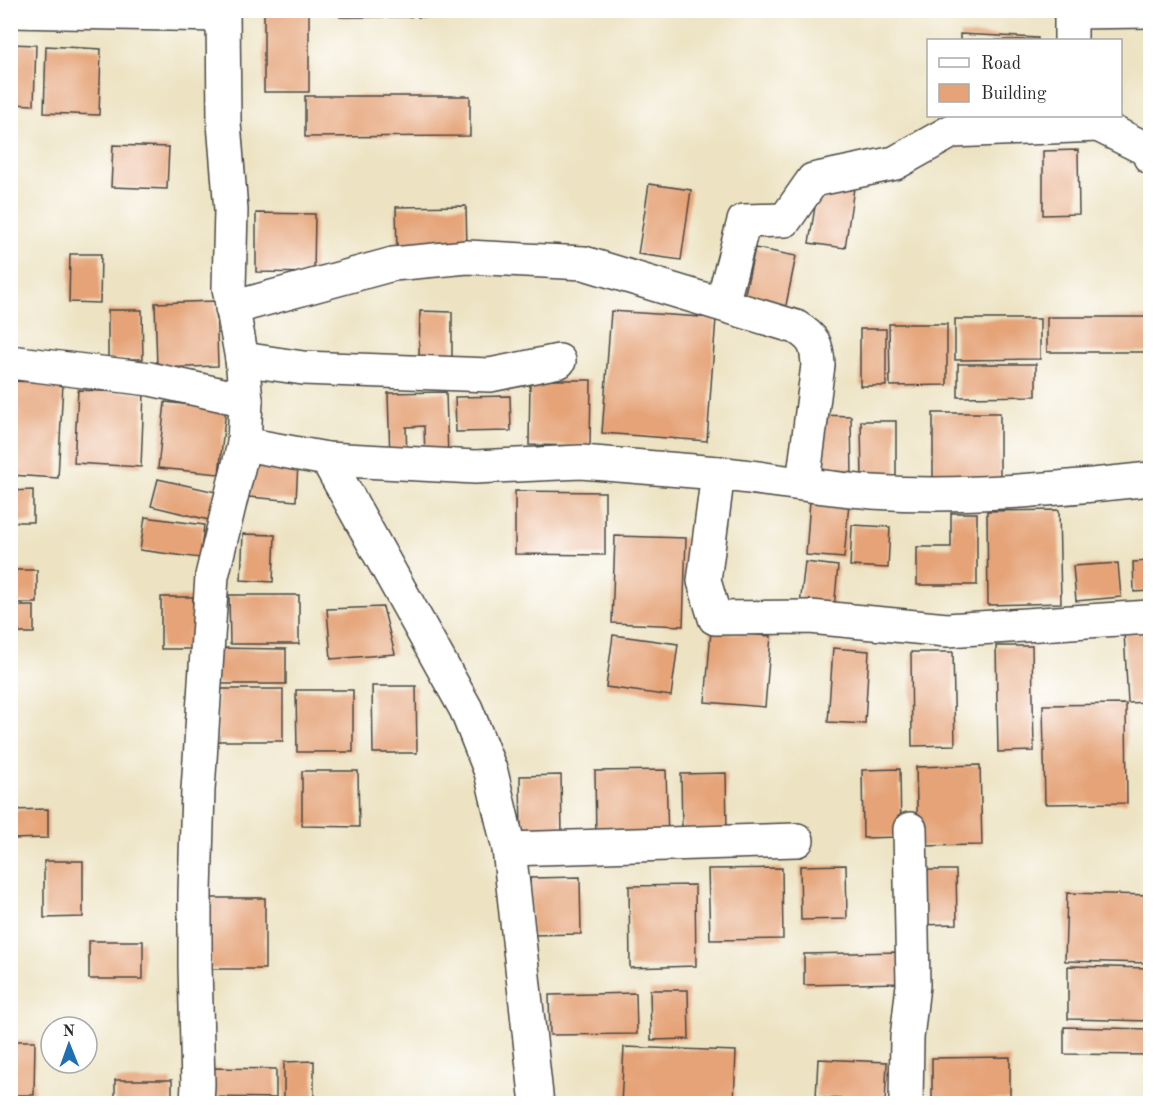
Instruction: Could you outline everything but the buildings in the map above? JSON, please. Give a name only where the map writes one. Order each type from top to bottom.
[{"type":"street","points":[[10,11],[223,13],[224,123],[231,210],[229,288],[242,359],[246,400],[244,444],[212,576],[196,847],[197,1104]]},
{"type":"street","points":[[1071,21],[1150,11]]},
{"type":"street","points":[[722,304],[744,221],[785,220],[813,180],[895,163],[952,131],[1094,120],[1148,150],[1150,157]]},
{"type":"street","points":[[232,308],[393,264],[468,257],[584,263],[722,304],[796,327],[809,334],[817,348],[818,364],[804,483]]},
{"type":"street","points":[[242,359],[303,368],[490,375],[559,361]]},
{"type":"street","points":[[10,362],[150,379],[246,400]]},
{"type":"street","points":[[244,444],[327,459],[475,467],[581,462],[718,473],[872,492],[978,494],[1080,487],[1150,479]]},
{"type":"street","points":[[327,459],[466,709],[491,772],[509,849],[537,1104]]},
{"type":"street","points":[[718,473],[704,581],[715,618],[810,617],[947,630],[1150,617]]},
{"type":"street","points":[[906,1104],[907,1038],[913,985],[910,829]]},
{"type":"street","points":[[509,849],[797,840]]}]
